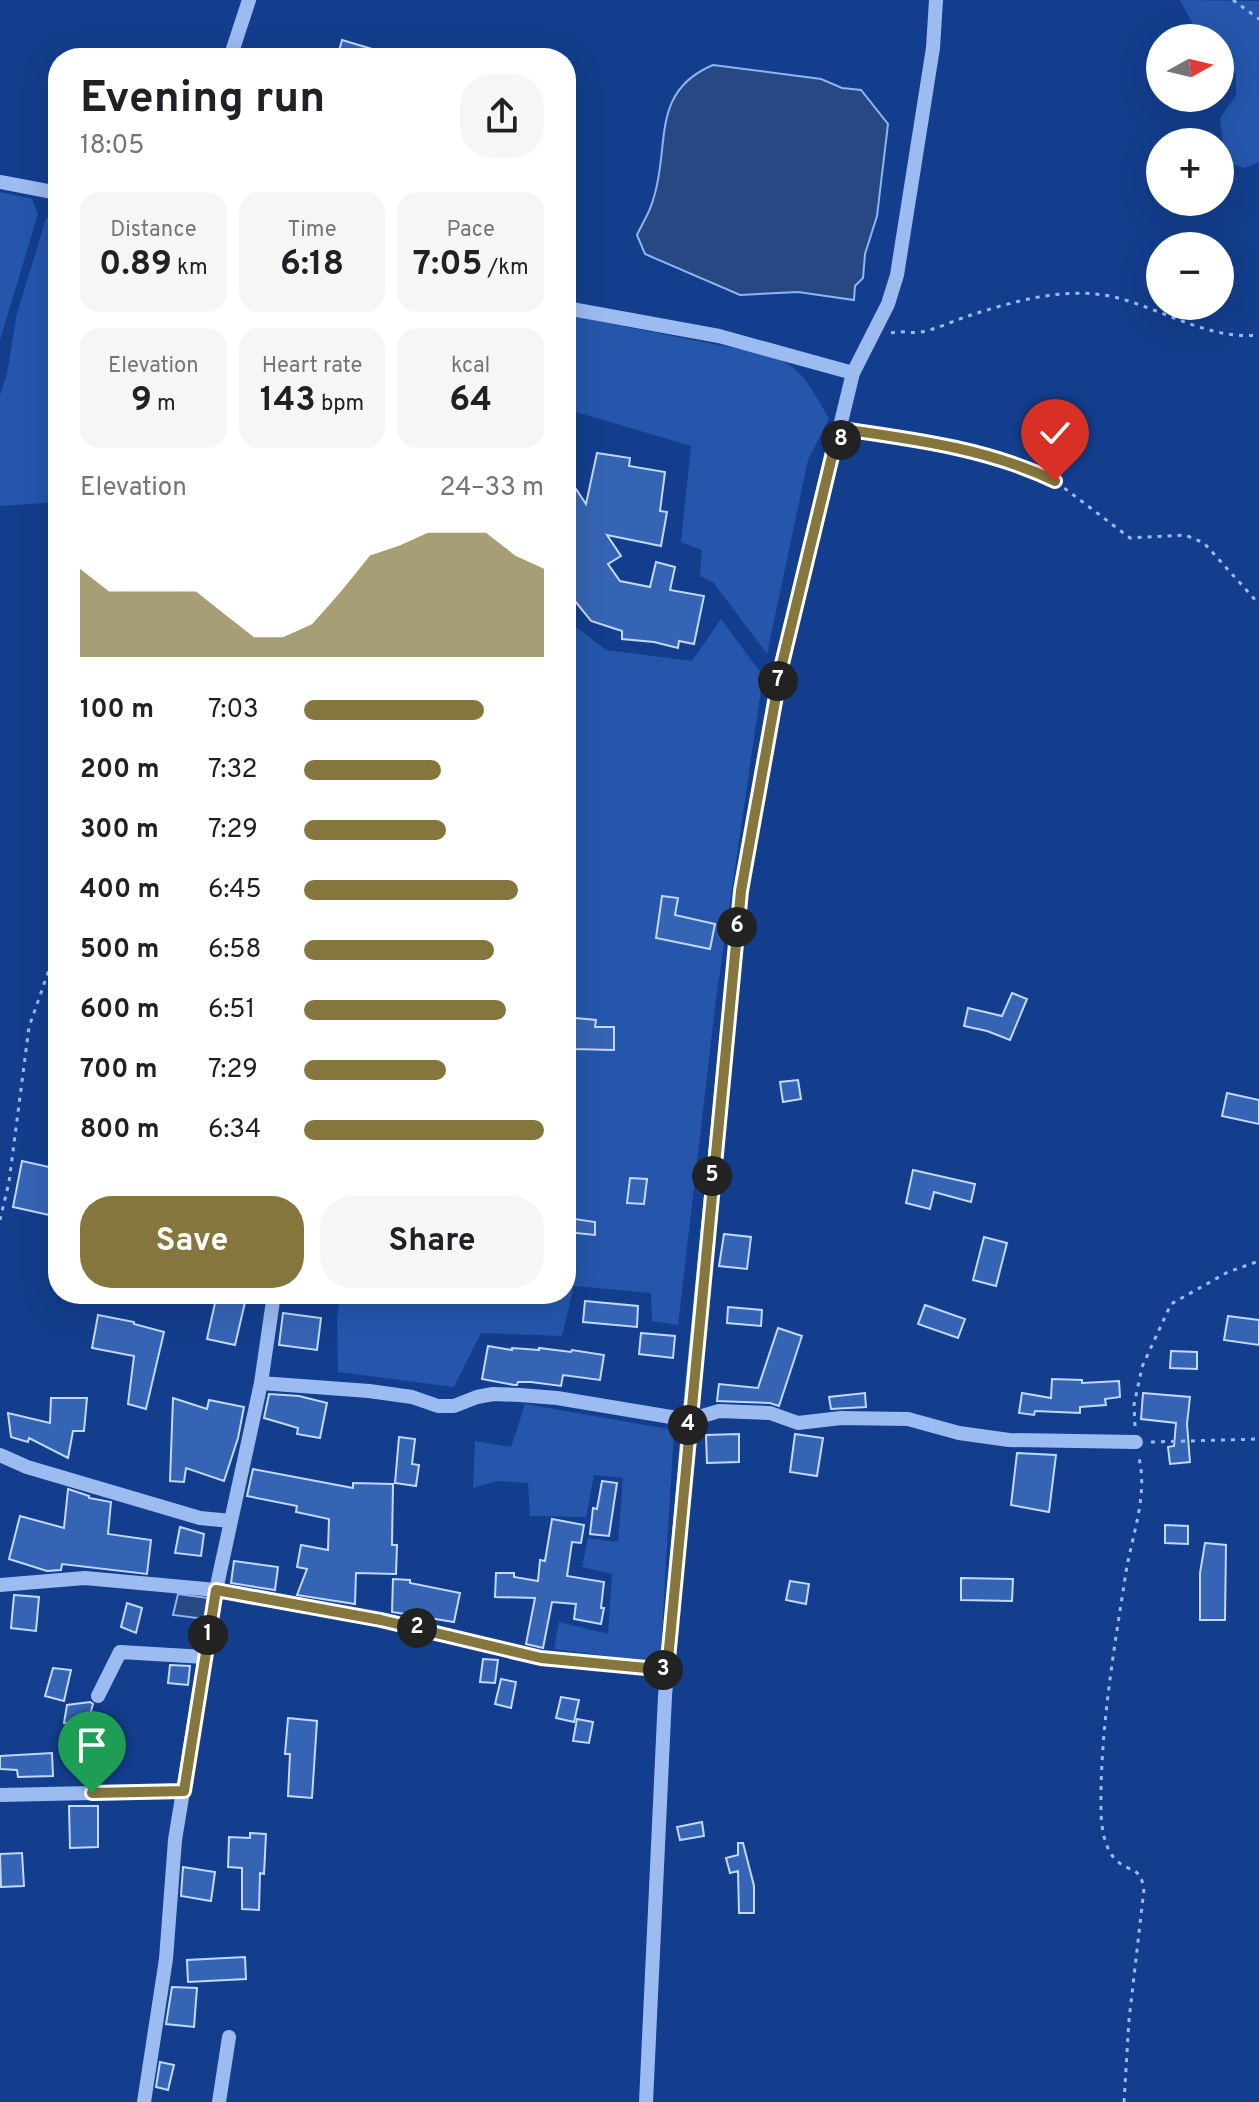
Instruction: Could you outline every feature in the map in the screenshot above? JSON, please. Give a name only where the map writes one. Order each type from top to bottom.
[{"type":"street","points":[[233,48],[249,0]]},
{"type":"street","points":[[646,2102],[667,1670],[741,891],[781,668],[834,448],[853,373],[888,304],[897,275],[933,48],[936,0]]},
{"type":"street","points":[[0,182],[48,191]]},
{"type":"street","points":[[576,310],[719,336],[853,373]]},
{"type":"street","points":[[144,2102],[166,1959],[175,1840],[216,1590],[261,1383],[273,1304]]},
{"type":"street","points":[[261,1383],[369,1391],[412,1397],[438,1406],[454,1406],[493,1394],[532,1396],[689,1420],[719,1411],[770,1413],[798,1423],[841,1418],[908,1419],[959,1433],[1009,1440],[1136,1442]]},
{"type":"street","points":[[0,1455],[27,1467],[200,1518],[231,1521]]},
{"type":"street","points":[[0,1585],[85,1578],[216,1590],[381,1620],[541,1658],[667,1670]]},
{"type":"street","points":[[98,1696],[120,1652],[205,1657]]},
{"type":"street","points":[[0,1795],[184,1791]]},
{"type":"street","points":[[219,2102],[229,2037]]},
{"type":"path","points":[[1233,0],[1259,19]]},
{"type":"path","points":[[866,345],[894,331],[920,332],[990,309],[1056,294],[1077,293],[1117,298],[1212,330],[1259,335]]},
{"type":"path","points":[[834,448],[849,430],[907,438],[1022,465],[1055,481],[1130,538],[1185,535],[1204,543],[1259,604]]},
{"type":"path","points":[[0,1220],[9,1182],[29,1027],[48,973]]},
{"type":"path","points":[[1124,2102],[1129,2020],[1144,1889],[1136,1870],[1118,1862],[1109,1851],[1101,1812],[1104,1729],[1126,1572],[1144,1477],[1136,1442],[1134,1405],[1142,1367],[1171,1304],[1228,1272],[1259,1261]]},
{"type":"path","points":[[1136,1442],[1259,1439]]},
{"type":"shaded area","points":[[1180,0],[1259,1],[1259,162],[1245,168],[1234,165],[1234,128],[1221,128],[1220,118],[1224,112],[1234,112],[1234,24],[1193,24]]},
{"type":"shaded area","points":[[713,65],[821,79],[842,88],[861,90],[888,124],[877,216],[865,254],[863,278],[855,286],[854,300],[798,292],[740,295],[645,254],[637,235],[653,200],[671,105],[679,90],[693,76]]},
{"type":"shaded area","points":[[0,192],[32,199],[38,214],[0,340]]},
{"type":"shaded area","points":[[48,218],[48,503],[0,506],[0,395],[7,374],[17,313]]},
{"type":"shaded area","points":[[576,317],[769,355],[799,373],[829,418],[808,460],[767,654],[713,582],[700,576],[702,550],[681,542],[691,446],[576,412]]},
{"type":"shaded area","points":[[721,619],[763,676],[716,999],[678,1325],[652,1321],[651,1293],[576,1286],[576,1234],[580,1221],[576,1220],[576,1049],[593,1051],[596,1021],[576,1019],[576,627],[606,650],[692,661]],"holes":[[[662,896],[678,899],[672,939],[656,937]]]},
{"type":"shaded area","points":[[339,1304],[570,1304],[562,1336],[481,1333],[454,1387],[338,1372]]},
{"type":"shaded area","points":[[525,1404],[674,1430],[660,1663],[554,1649],[559,1622],[608,1634],[612,1574],[582,1567],[588,1538],[618,1542],[623,1478],[594,1475],[586,1517],[530,1516],[528,1483],[497,1481],[473,1488],[475,1441],[511,1447]]},
{"type":"shaded area","points":[[178,1594],[208,1598],[205,1619],[173,1615]]},
{"type":"building","points":[[342,40],[369,48],[340,48]]},
{"type":"building","points":[[597,453],[630,458],[629,466],[665,472],[660,511],[667,512],[661,546],[607,535],[621,556],[608,564],[620,581],[650,587],[656,562],[675,567],[670,590],[704,596],[694,644],[679,641],[678,648],[622,639],[622,631],[591,621],[576,602],[576,489],[586,504]]},
{"type":"building","points":[[662,896],[678,898],[675,915],[715,924],[710,949],[656,938]]},
{"type":"building","points":[[1012,993],[1027,999],[1010,1040],[964,1026],[968,1008],[1002,1016]]},
{"type":"building","points":[[576,1018],[596,1020],[595,1027],[614,1027],[614,1050],[576,1049]]},
{"type":"building","points":[[798,1080],[801,1099],[783,1102],[780,1082]]},
{"type":"building","points":[[1227,1093],[1259,1100],[1259,1124],[1222,1116]]},
{"type":"building","points":[[22,1161],[48,1167],[48,1215],[13,1207]]},
{"type":"building","points":[[913,1170],[975,1184],[971,1202],[934,1192],[930,1209],[906,1203]]},
{"type":"building","points":[[630,1178],[647,1179],[644,1204],[627,1203]]},
{"type":"building","points":[[576,1219],[595,1222],[595,1235],[576,1233]]},
{"type":"building","points":[[724,1234],[751,1237],[747,1269],[719,1266]]},
{"type":"building","points":[[984,1237],[1007,1243],[996,1286],[973,1280]]},
{"type":"building","points":[[585,1301],[638,1306],[637,1327],[583,1322]]},
{"type":"building","points":[[215,1304],[245,1304],[235,1345],[207,1339]]},
{"type":"building","points":[[925,1305],[965,1319],[958,1338],[918,1324]]},
{"type":"building","points":[[728,1307],[762,1310],[761,1326],[727,1323]]},
{"type":"building","points":[[283,1313],[321,1318],[317,1350],[279,1345]]},
{"type":"building","points":[[98,1315],[164,1332],[146,1409],[128,1404],[134,1356],[92,1348]]},
{"type":"building","points":[[1228,1316],[1259,1320],[1259,1345],[1224,1340]]},
{"type":"building","points":[[778,1328],[802,1336],[779,1406],[717,1401],[719,1384],[758,1388]]},
{"type":"building","points":[[641,1333],[675,1336],[673,1358],[639,1354]]},
{"type":"building","points":[[488,1346],[512,1350],[572,1350],[604,1355],[600,1380],[563,1375],[561,1386],[531,1382],[514,1385],[482,1379]]},
{"type":"building","points":[[1171,1351],[1197,1352],[1197,1369],[1170,1368]]},
{"type":"building","points":[[1052,1379],[1082,1380],[1082,1383],[1119,1381],[1120,1397],[1105,1399],[1106,1405],[1080,1407],[1080,1413],[1019,1413],[1022,1393],[1051,1398]]},
{"type":"building","points":[[865,1393],[866,1407],[831,1409],[829,1397]]},
{"type":"building","points":[[1143,1393],[1190,1397],[1187,1424],[1190,1462],[1170,1464],[1168,1447],[1174,1446],[1176,1423],[1141,1419]]},
{"type":"building","points":[[269,1394],[299,1396],[327,1403],[320,1438],[297,1434],[298,1428],[264,1418]]},
{"type":"building","points":[[51,1398],[87,1398],[84,1431],[73,1431],[68,1458],[29,1438],[28,1442],[11,1437],[8,1413],[50,1423]]},
{"type":"building","points":[[173,1398],[207,1409],[209,1400],[244,1407],[224,1481],[186,1468],[184,1482],[170,1481]]},
{"type":"building","points":[[739,1434],[739,1462],[707,1463],[706,1435]]},
{"type":"building","points":[[795,1434],[823,1438],[817,1476],[790,1472]]},
{"type":"building","points":[[399,1437],[415,1439],[412,1464],[419,1465],[416,1486],[395,1483]]},
{"type":"building","points":[[1017,1453],[1056,1455],[1049,1512],[1011,1505]]},
{"type":"building","points":[[253,1469],[353,1488],[353,1483],[393,1484],[392,1545],[397,1545],[396,1574],[356,1573],[355,1604],[297,1595],[307,1569],[297,1567],[301,1545],[328,1550],[329,1519],[296,1512],[297,1506],[247,1496]]},
{"type":"building","points":[[602,1481],[617,1483],[609,1536],[590,1534],[593,1508],[597,1509]]},
{"type":"building","points":[[68,1489],[89,1498],[111,1502],[108,1534],[151,1540],[147,1574],[62,1564],[61,1570],[47,1571],[9,1559],[20,1516],[64,1528]]},
{"type":"building","points":[[552,1519],[584,1525],[581,1543],[572,1542],[567,1576],[604,1582],[601,1608],[604,1608],[601,1624],[574,1619],[576,1604],[552,1602],[543,1648],[526,1644],[535,1598],[495,1597],[496,1573],[514,1573],[514,1577],[538,1581],[540,1560],[545,1561]]},
{"type":"building","points":[[1165,1525],[1188,1526],[1188,1544],[1165,1543]]},
{"type":"building","points":[[180,1527],[204,1534],[201,1556],[175,1553]]},
{"type":"building","points":[[1205,1543],[1226,1545],[1225,1620],[1200,1620],[1200,1573]]},
{"type":"building","points":[[234,1561],[278,1567],[275,1590],[231,1583]]},
{"type":"building","points":[[961,1578],[1013,1579],[1012,1601],[961,1600]]},
{"type":"building","points":[[393,1579],[410,1580],[410,1583],[460,1593],[454,1622],[392,1612]]},
{"type":"building","points":[[790,1581],[809,1584],[806,1604],[786,1600]]},
{"type":"building","points":[[14,1595],[39,1597],[36,1631],[11,1628]]},
{"type":"building","points":[[127,1603],[142,1608],[136,1633],[121,1627]]},
{"type":"building","points":[[483,1659],[498,1660],[495,1683],[480,1682]]},
{"type":"building","points":[[170,1665],[190,1666],[188,1685],[168,1683]]},
{"type":"building","points":[[53,1668],[71,1670],[64,1701],[45,1696]]},
{"type":"building","points":[[501,1679],[516,1682],[511,1708],[495,1704]]},
{"type":"building","points":[[561,1697],[579,1700],[574,1722],[556,1718]]},
{"type":"building","points":[[93,1704],[87,1726],[64,1723],[67,1705]]},
{"type":"building","points":[[288,1718],[317,1721],[312,1798],[288,1796],[290,1754],[285,1754]]},
{"type":"building","points":[[577,1719],[593,1722],[589,1743],[573,1741]]},
{"type":"building","points":[[52,1753],[53,1776],[18,1777],[17,1770],[0,1769],[0,1756]]},
{"type":"building","points":[[69,1806],[98,1806],[98,1847],[70,1848]]},
{"type":"building","points":[[702,1822],[704,1836],[680,1840],[677,1827]]},
{"type":"building","points":[[250,1833],[266,1834],[259,1910],[242,1909],[242,1868],[228,1867],[229,1837],[250,1838]]},
{"type":"building","points":[[738,1843],[743,1843],[754,1886],[754,1913],[739,1913],[738,1871],[730,1873],[726,1858],[738,1855]]},
{"type":"building","points":[[22,1853],[24,1886],[1,1887],[0,1854]]},
{"type":"building","points":[[183,1867],[215,1872],[211,1901],[181,1896]]},
{"type":"building","points":[[245,1957],[246,1979],[188,1982],[187,1960]]},
{"type":"building","points":[[172,1987],[197,1988],[194,2027],[166,2024]]},
{"type":"building","points":[[160,2062],[174,2065],[168,2090],[156,2087]]},
{"type":"route","points":[[92,1793],[184,1791],[216,1590],[381,1620],[541,1658],[667,1670],[741,891],[781,668],[834,448],[849,430],[907,438],[1022,465],[1055,481]]}]
